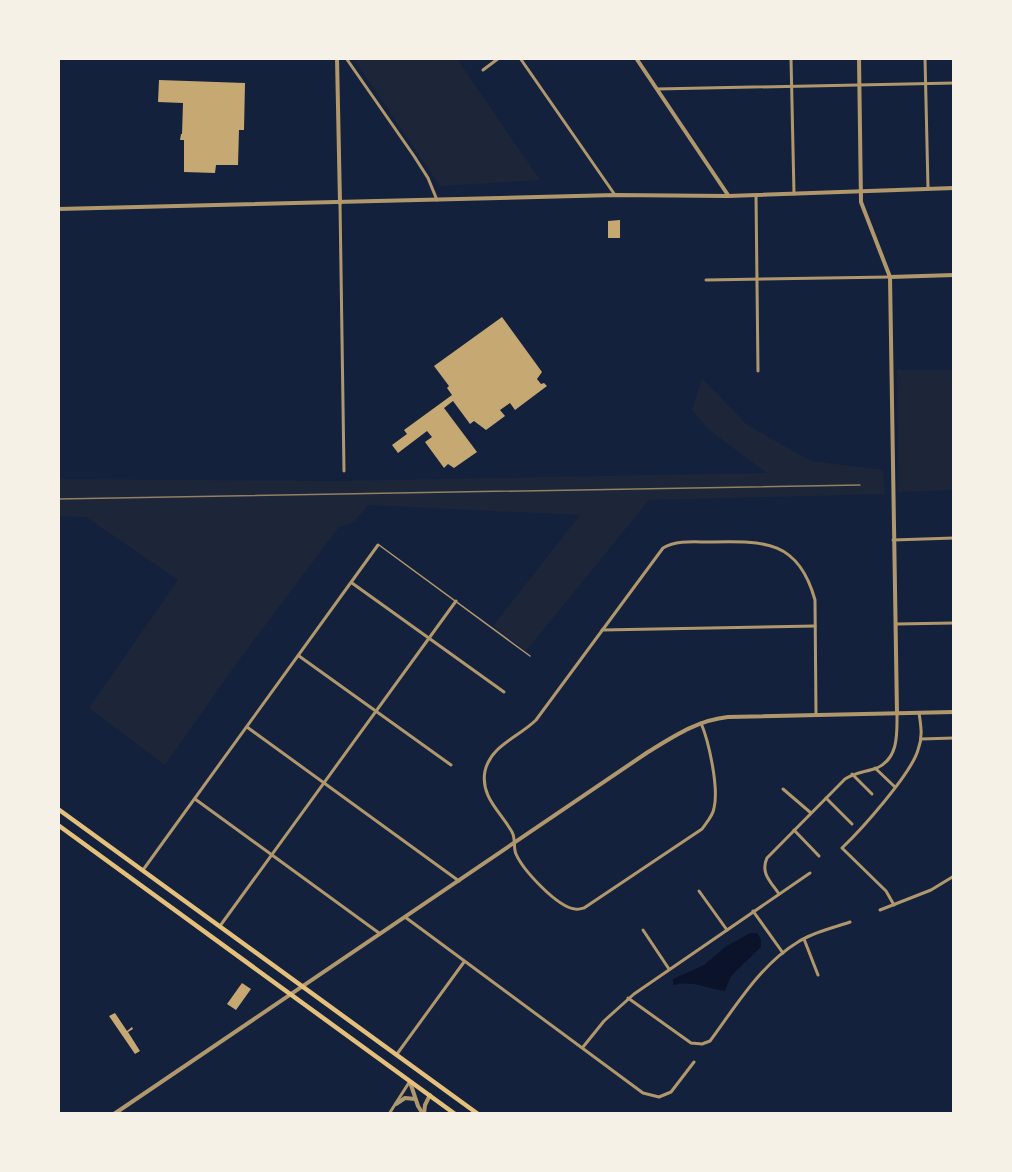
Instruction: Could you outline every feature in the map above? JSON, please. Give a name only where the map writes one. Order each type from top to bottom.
[{"type":"main road","points":[[58,809],[478,1113]]},
{"type":"main road","points":[[58,825],[455,1113]]},
{"type":"street","points":[[337,58],[344,471]]},
{"type":"street","points":[[346,58],[414,156],[428,178],[437,200]]},
{"type":"street","points":[[483,70],[499,58]]},
{"type":"street","points":[[520,58],[615,195]]},
{"type":"street","points":[[636,58],[728,196]]},
{"type":"street","points":[[790,58],[794,194]]},
{"type":"street","points":[[779,894],[766,875],[764,865],[770,854],[852,774],[876,768],[886,762],[896,743],[890,277],[861,202],[859,58]]},
{"type":"street","points":[[925,58],[928,188]]},
{"type":"street","points":[[657,89],[954,83]]},
{"type":"street","points":[[58,209],[615,195],[728,196],[954,188]]},
{"type":"street","points":[[756,195],[758,370]]},
{"type":"street","points":[[706,280],[954,275]]},
{"type":"street","points":[[893,540],[954,538]]},
{"type":"street","points":[[701,723],[713,763],[711,768],[714,778],[715,808],[702,829],[584,908],[576,910],[568,907],[537,885],[515,852],[516,842],[513,833],[488,796],[484,778],[486,768],[495,751],[536,720],[663,548],[670,544],[752,541],[775,546],[793,559],[810,582],[815,600],[816,714]]},
{"type":"street","points":[[142,870],[378,545]]},
{"type":"street","points":[[352,583],[504,692]]},
{"type":"street","points":[[220,926],[456,601]]},
{"type":"street","points":[[896,624],[954,622]]},
{"type":"street","points":[[602,630],[815,626]]},
{"type":"street","points":[[299,656],[451,765]]},
{"type":"street","points":[[114,1113],[686,728],[714,718],[728,717],[954,712]]},
{"type":"street","points":[[894,905],[886,891],[842,848],[909,769],[921,739],[919,713]]},
{"type":"street","points":[[246,727],[459,881]]},
{"type":"street","points":[[921,739],[954,738]]},
{"type":"street","points":[[876,768],[895,787]]},
{"type":"street","points":[[852,774],[872,794]]},
{"type":"street","points":[[783,789],[811,813]]},
{"type":"street","points":[[195,798],[379,933]]},
{"type":"street","points":[[826,798],[852,824]]},
{"type":"street","points":[[794,830],[819,856]]},
{"type":"street","points":[[583,1047],[604,1021],[628,998],[810,873]]},
{"type":"street","points":[[880,910],[931,890],[954,876]]},
{"type":"street","points":[[699,891],[726,930]]},
{"type":"street","points":[[753,911],[783,953]]},
{"type":"street","points":[[405,917],[643,1093],[659,1097],[671,1092],[693,1062]]},
{"type":"street","points":[[628,998],[691,1043],[702,1044],[710,1041],[767,966],[804,939],[850,922]]},
{"type":"street","points":[[643,930],[669,969]]},
{"type":"street","points":[[804,939],[818,975]]},
{"type":"street","points":[[397,1054],[464,962]]},
{"type":"street","points":[[410,1081],[424,1113]]},
{"type":"street","points":[[389,1113],[410,1081]]},
{"type":"street","points":[[424,1113],[430,1095]]},
{"type":"street","points":[[396,1104],[405,1098],[416,1099]]},
{"type":"lane","points":[[378,545],[530,656]]},
{"type":"shaded area","points":[[354,59],[457,59],[540,180],[440,186]]},
{"type":"shaded area","points":[[897,370],[953,370],[953,490],[898,492]]},
{"type":"shaded area","points":[[702,378],[747,425],[811,461],[883,470],[885,494],[649,500],[526,651],[493,626],[580,515],[368,505],[355,521],[338,528],[236,664],[165,765],[89,708],[178,580],[86,517],[59,516],[59,479],[336,481],[767,473],[710,431],[692,410]]},
{"type":"shaded area","points":[[750,933],[757,933],[761,939],[761,947],[731,976],[725,991],[693,984],[673,985],[673,979],[704,965],[725,947]]},
{"type":"building","points":[[159,80],[245,83],[244,130],[239,130],[238,165],[216,165],[215,173],[184,172],[184,140],[180,140],[183,103],[158,102]]},
{"type":"building","points":[[620,220],[620,238],[608,238],[608,221]]},
{"type":"building","points":[[502,317],[542,372],[537,379],[541,384],[544,383],[547,386],[515,410],[510,403],[500,410],[505,416],[486,430],[474,421],[470,424],[453,401],[444,408],[477,452],[454,468],[448,464],[444,468],[425,442],[432,437],[427,431],[398,453],[392,445],[407,434],[404,430],[452,395],[447,388],[449,386],[434,366]]},
{"type":"building","points":[[242,983],[251,989],[236,1010],[227,1004]]},
{"type":"building","points":[[115,1013],[127,1031],[132,1027],[133,1029],[128,1032],[140,1051],[135,1054],[109,1016]]},
{"type":"railway","points":[[58,499],[860,485]]}]
